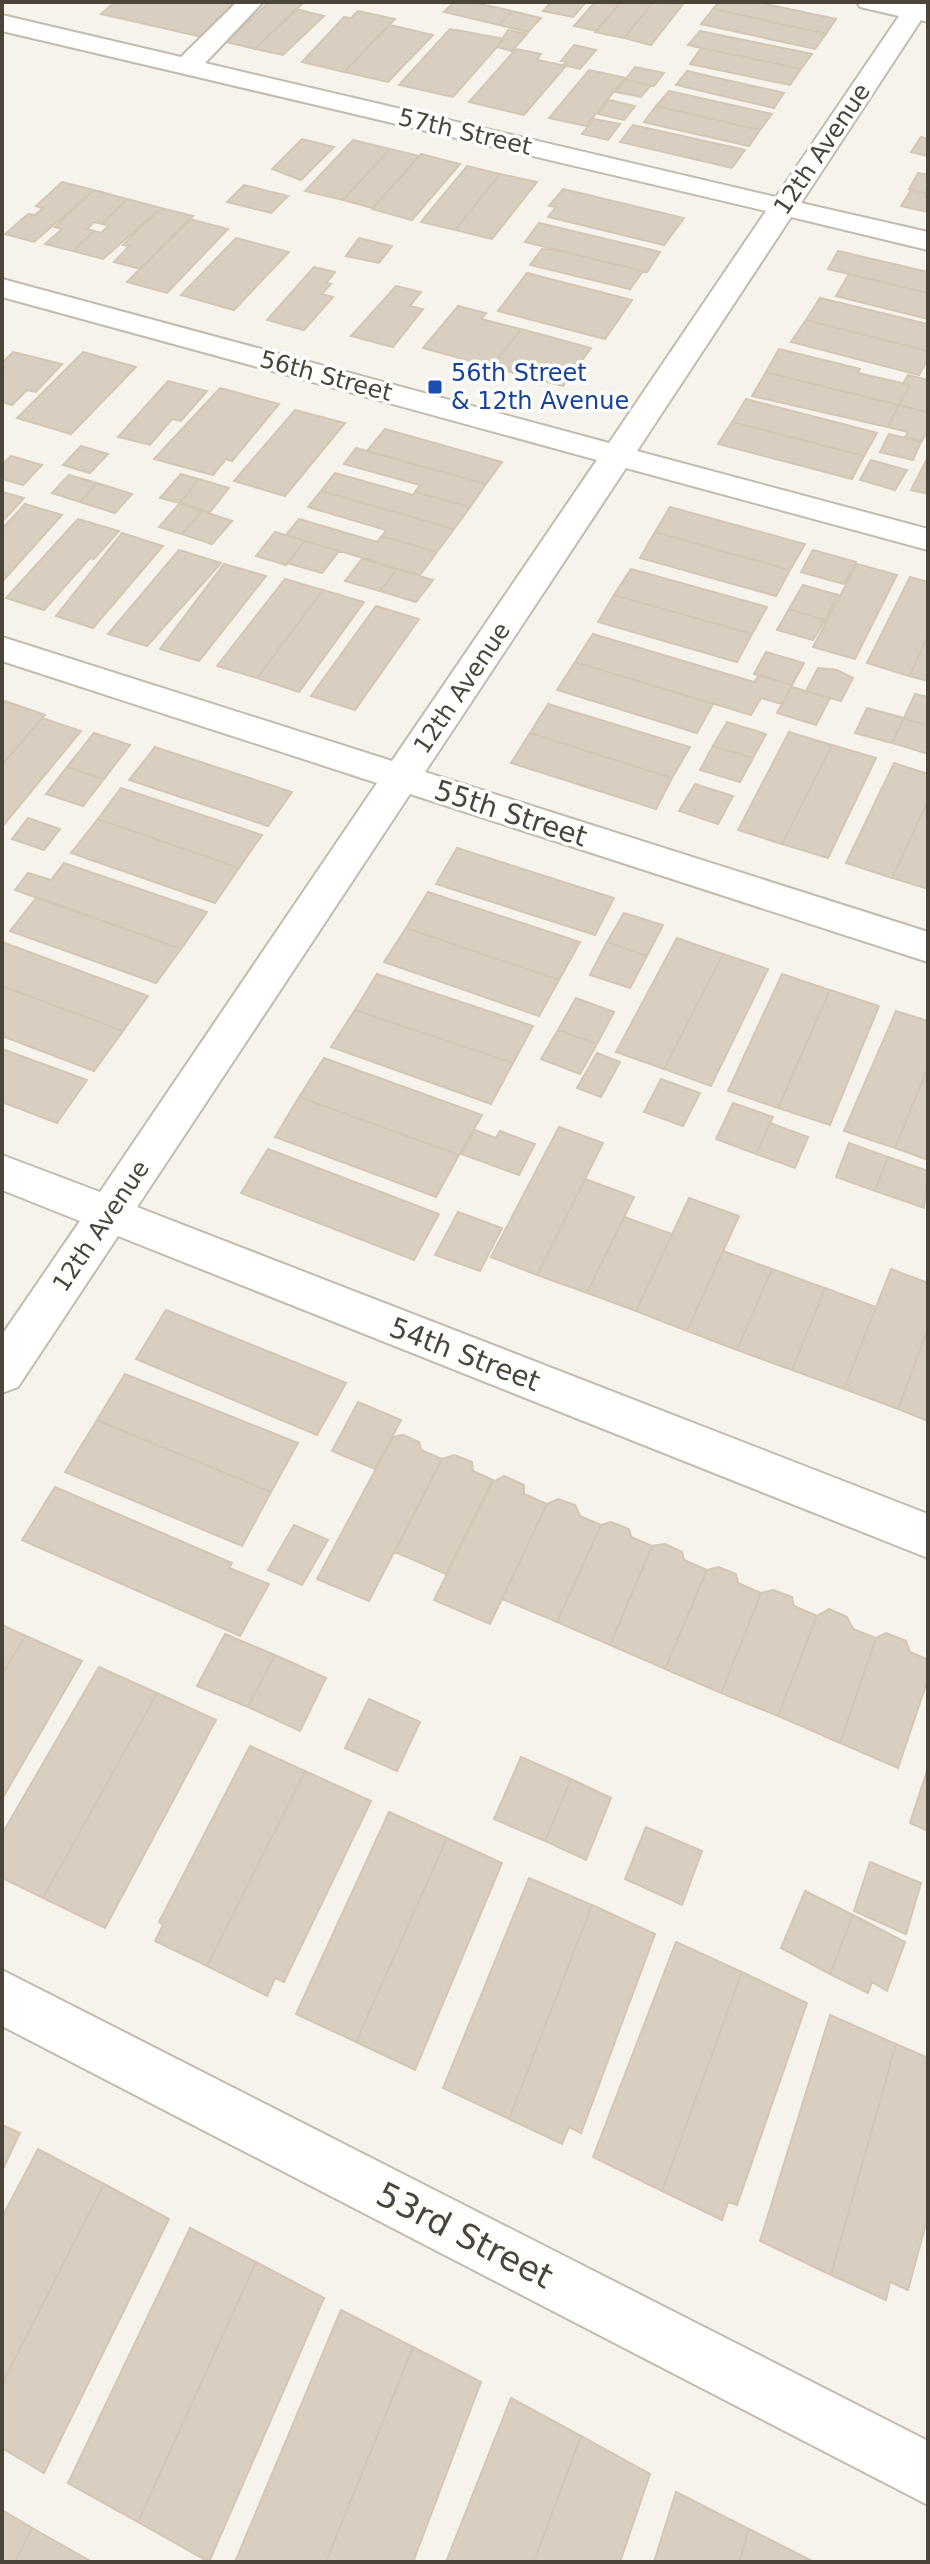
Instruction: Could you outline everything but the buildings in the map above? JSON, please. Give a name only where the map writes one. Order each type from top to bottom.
[{"type":"street","points":[[186,67],[251,2]]},
{"type":"street","points":[[869,2],[921,9]]},
{"type":"street","name":"12th Avenue","points":[[2,1373],[783,207],[921,9]]},
{"type":"street","name":"57th Street","points":[[2,23],[928,241]]},
{"type":"street","name":"56th Street","points":[[2,288],[928,540]]},
{"type":"street","name":"55th Street","points":[[2,649],[928,947]]},
{"type":"street","name":"54th Street","points":[[2,1172],[928,1536]]},
{"type":"street","name":"53rd Street","points":[[2,1997],[928,2474]]},
{"type":"place","name":"56th Street & 12th Avenue","points":[[435,387]]}]
